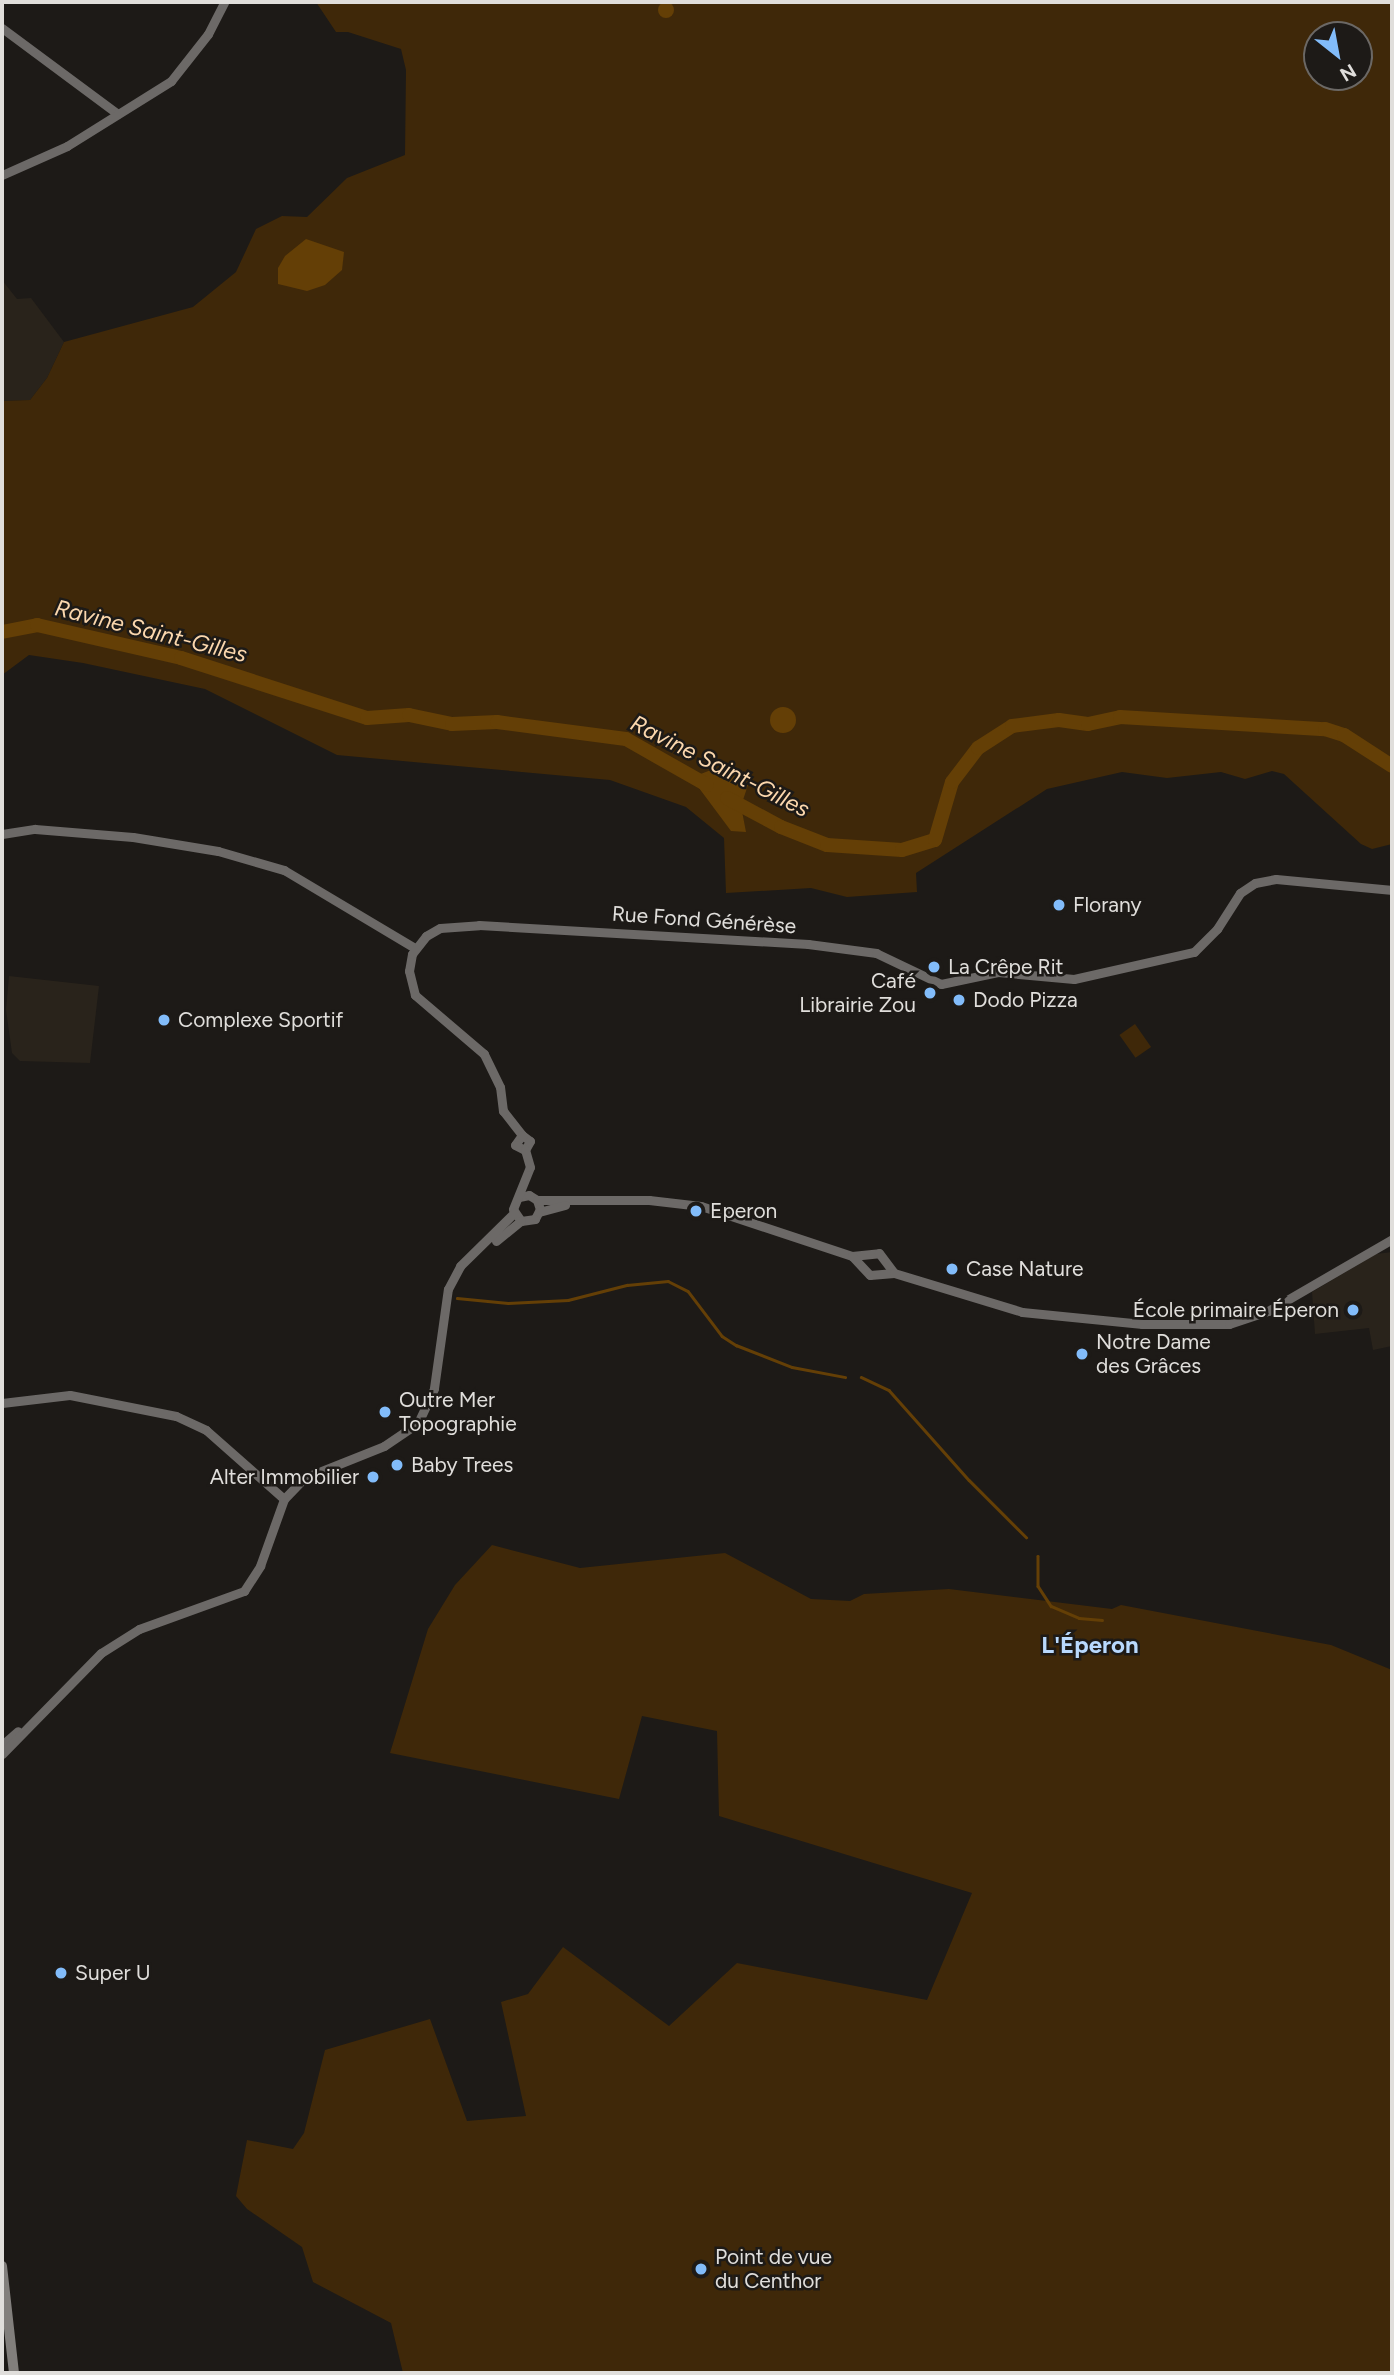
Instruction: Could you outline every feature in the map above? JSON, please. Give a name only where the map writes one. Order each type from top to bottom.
[{"type":"main road","points":[[2,2266],[14,2373]]},
{"type":"street","points":[[2,175],[67,146],[171,81],[208,34],[224,2]]},
{"type":"street","points":[[2,27],[118,114]]},
{"type":"street","points":[[2,834],[35,829],[132,837],[218,851],[284,870],[415,948],[409,971],[415,995],[484,1054],[500,1087],[503,1111],[522,1135],[515,1145],[526,1150],[530,1159],[528,1175],[514,1213],[460,1266],[451,1283],[444,1300],[434,1388],[418,1423],[384,1446],[318,1471],[284,1499],[260,1566],[244,1591],[127,1637],[84,1668],[2,1754]]},
{"type":"street","name":"Rue Fond Générèse","points":[[415,948],[440,928],[479,925],[807,944],[876,953],[941,984],[998,972],[1074,979],[1194,952],[1217,929],[1240,892],[1255,883],[1276,879],[1392,890]]},
{"type":"street","points":[[528,1175],[539,1212]]},
{"type":"street","points":[[519,1198],[574,1203]]},
{"type":"street","points":[[451,1283],[522,1221],[532,1220],[539,1212],[574,1203],[616,1199],[701,1206],[852,1256],[878,1253],[884,1268],[894,1273],[1022,1312],[1142,1324],[1229,1324],[1268,1311],[1392,1239]]},
{"type":"street","points":[[514,1213],[522,1221]]},
{"type":"street","points":[[862,1266],[865,1255]]},
{"type":"street","points":[[852,1256],[870,1275],[884,1268]]},
{"type":"street","points":[[2,1403],[70,1395],[176,1416],[206,1430],[284,1499]]},
{"type":"street","points":[[2,1745],[28,1724]]},
{"type":"shaded area","points":[[316,2],[1392,2],[1392,844],[1372,849],[1361,844],[1284,774],[1272,771],[1245,779],[1221,772],[1167,778],[1122,772],[1047,789],[916,873],[917,892],[847,897],[811,888],[726,893],[724,838],[686,807],[610,780],[337,755],[205,689],[83,663],[29,655],[2,675],[2,401],[30,400],[47,378],[64,342],[193,307],[236,272],[256,229],[282,216],[307,217],[347,178],[405,155],[406,70],[401,49],[348,32],[336,32]]},
{"type":"shaded area","points":[[663,2],[669,2],[674,10],[672,16],[663,18],[658,13],[658,7]]},
{"type":"shaded area","points":[[306,239],[344,252],[342,270],[325,285],[307,291],[278,284],[278,268],[285,256]]},
{"type":"shaded area","points":[[2,280],[17,299],[31,298],[64,342],[47,378],[30,400],[2,401]]},
{"type":"shaded area","points":[[783,707],[792,711],[796,720],[792,729],[783,733],[774,729],[770,720],[774,711]]},
{"type":"shaded area","points":[[716,768],[749,782],[741,806],[746,832],[731,831],[696,784],[693,777]]},
{"type":"shaded area","points":[[9,976],[99,986],[90,1063],[20,1061],[12,1053],[6,1010]]},
{"type":"shaded area","points":[[1135,1024],[1151,1047],[1135,1058],[1119,1035]]},
{"type":"shaded area","name":"École primaire Éperon","points":[[1392,1252],[1392,1346],[1373,1350],[1369,1328],[1315,1334],[1312,1292],[1376,1254]]},
{"type":"shaded area","points":[[492,1545],[580,1568],[725,1553],[811,1599],[850,1601],[864,1594],[949,1589],[1112,1609],[1121,1605],[1331,1645],[1392,1670],[1392,2373],[403,2373],[391,2323],[313,2282],[302,2247],[247,2209],[236,2196],[247,2140],[293,2149],[304,2133],[325,2050],[430,2019],[467,2121],[526,2116],[501,2002],[528,1994],[563,1947],[669,2026],[737,1963],[927,2000],[972,1893],[719,1816],[717,1731],[642,1716],[619,1799],[390,1753],[428,1629],[455,1585]]},
{"type":"waterway","name":"Ravine Saint-Gilles","points":[[2,632],[37,625],[181,658],[367,718],[409,715],[452,724],[497,722],[626,739],[707,785]]},
{"type":"waterway","name":"Ravine Saint-Gilles","points":[[727,798],[781,827],[827,845],[902,850],[935,840],[952,782],[978,748],[1012,726],[1059,720],[1088,724],[1120,717],[1325,729],[1344,735],[1392,766]]},
{"type":"waterway","points":[[457,1298],[508,1303],[568,1300],[627,1285],[668,1281],[688,1291],[722,1336],[736,1345],[792,1367],[845,1377]]},
{"type":"waterway","points":[[861,1377],[889,1390],[969,1480],[1026,1537]]},
{"type":"waterway","points":[[1038,1556],[1038,1586],[1051,1606],[1079,1618],[1102,1620]]},
{"type":"place","name":"Florany","points":[[1059,905]]},
{"type":"place","name":"La Crêpe Rit","points":[[934,967]]},
{"type":"place","name":"Café Librairie Zou","points":[[930,993]]},
{"type":"place","name":"Dodo Pizza","points":[[959,1000]]},
{"type":"place","name":"Complexe Sportif","points":[[164,1020]]},
{"type":"place","name":"Eperon","points":[[696,1211]]},
{"type":"place","name":"Case Nature","points":[[952,1269]]},
{"type":"place","name":"École primaire Éperon","points":[[1353,1310]]},
{"type":"place","name":"Notre Dame des Grâces","points":[[1082,1354]]},
{"type":"place","name":"Outre Mer Topographie","points":[[385,1412]]},
{"type":"place","name":"Baby Trees","points":[[397,1465]]},
{"type":"place","name":"Alter Immobilier","points":[[373,1477]]},
{"type":"place","name":"Super U","points":[[61,1973]]},
{"type":"place","name":"Point de vue du Centhor","points":[[701,2269]]},
{"type":"district","name":"L'Éperon","points":[[1090,1645]]}]
